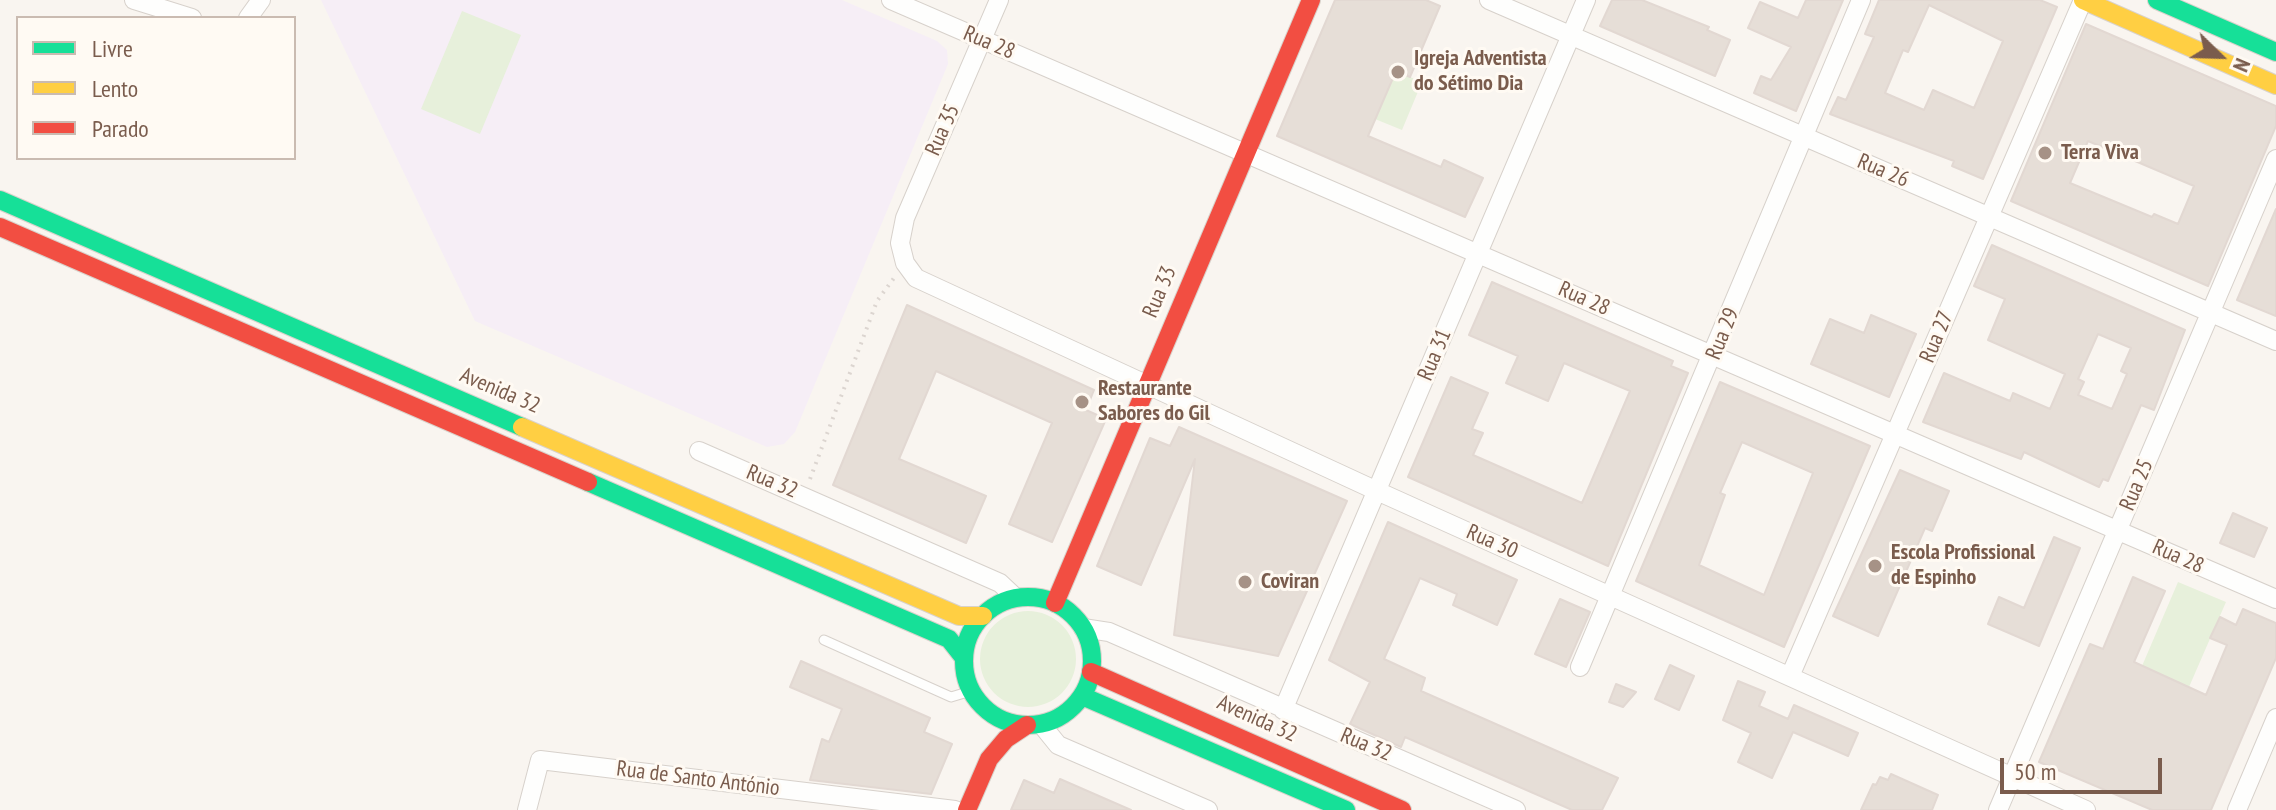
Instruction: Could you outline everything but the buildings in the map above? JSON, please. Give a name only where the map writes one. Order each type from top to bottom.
[{"type":"main road","name":"Rua 33","points":[[1055,603],[1311,0]]},
{"type":"main road","points":[[2083,0],[2276,85]]},
{"type":"main road","points":[[2157,0],[2276,52]]},
{"type":"main road","name":"Avenida 32","points":[[0,200],[959,616],[983,616]]},
{"type":"main road","points":[[0,227],[949,639],[964,658],[988,732],[989,759]]},
{"type":"main road","points":[[964,658],[967,642],[983,616],[998,605],[1016,598],[1034,597],[1055,603],[1083,628],[1092,657],[1091,672],[1082,696],[1064,713],[1006,739],[989,759],[967,810]]},
{"type":"main road","name":"Avenida 32","points":[[1091,672],[1402,810]]},
{"type":"main road","points":[[1082,696],[1346,810]]},
{"type":"main road","points":[[976,697],[1001,719],[1034,724]]},
{"type":"street","points":[[134,0],[186,16]]},
{"type":"street","name":"Rua 28","points":[[891,0],[1479,251],[1714,357],[2276,599]]},
{"type":"street","name":"Rua 35","points":[[905,263],[900,243],[905,218],[999,0]]},
{"type":"street","name":"Rua 26","points":[[1489,0],[2276,341]]},
{"type":"street","name":"Rua 31","points":[[1283,710],[1586,0]]},
{"type":"street","name":"Rua 29","points":[[1580,667],[1714,357],[1861,0]]},
{"type":"street","name":"Rua 27","points":[[1791,674],[2083,0]]},
{"type":"street","name":"Rua 25","points":[[1998,810],[2276,159]]},
{"type":"street","name":"Rua 30","points":[[905,263],[916,278],[929,287],[1377,491],[1791,674],[2086,810]]},
{"type":"street","name":"Rua 32","points":[[699,451],[1000,583],[1016,598]]},
{"type":"street","name":"Rua 32","points":[[1083,628],[1109,632],[1516,810]]},
{"type":"street","points":[[2237,810],[2276,718]]},
{"type":"street","points":[[1034,724],[1058,745],[1187,806],[1208,810]]},
{"type":"street","name":"Rua de Santo António","points":[[527,810],[540,760],[955,810]]},
{"type":"lane","points":[[824,640],[951,697],[976,697]]},
{"type":"path","points":[[803,496],[877,301],[905,263]]},
{"type":"shaded area","points":[[321,0],[842,0],[937,41],[947,50],[948,64],[795,432],[784,444],[767,447],[475,321]]},
{"type":"green space","points":[[462,11],[521,35],[480,134],[421,109]]},
{"type":"green space","points":[[1396,71],[1422,82],[1402,130],[1375,119]]},
{"type":"green space","points":[[2178,582],[2226,602],[2189,687],[2142,666]]},
{"type":"green space","points":[[1028,611],[1046,615],[1062,625],[1072,641],[1076,659],[1072,677],[1062,693],[1046,703],[1028,707],[1010,703],[994,693],[984,677],[980,659],[984,641],[994,625],[1010,615]]},
{"type":"traffic: fast","points":[[2157,0],[2276,52]]},
{"type":"traffic: fast","points":[[0,200],[522,427]]},
{"type":"traffic: fast","points":[[588,482],[949,639],[964,658]]},
{"type":"traffic: fast","points":[[1028,597],[1052,602],[1073,616],[1087,637],[1092,661],[1087,685],[1073,706],[1052,720],[1028,725],[1004,720],[983,706],[969,685],[964,661],[969,637],[983,616],[1004,602],[1028,597]]},
{"type":"traffic: fast","points":[[1082,696],[1346,810]]},
{"type":"traffic: slow","points":[[2083,0],[2276,85]]},
{"type":"traffic: slow","points":[[522,427],[959,616],[983,616]]},
{"type":"traffic: jam","points":[[1055,603],[1311,0]]},
{"type":"traffic: jam","points":[[0,227],[588,482]]},
{"type":"traffic: jam","points":[[1091,672],[1402,810]]},
{"type":"traffic: jam","points":[[967,810],[989,759],[1006,739],[1027,725]]},
{"type":"place","name":"Igreja Adventista do Sétimo Dia","points":[[1398,72]]},
{"type":"place","name":"Terra Viva","points":[[2045,153]]},
{"type":"place","name":"Restaurante Sabores do Gil","points":[[1082,402]]},
{"type":"place","name":"Escola Profissional de Espinho","points":[[1875,566]]},
{"type":"place","name":"Coviran","points":[[1245,582]]}]
